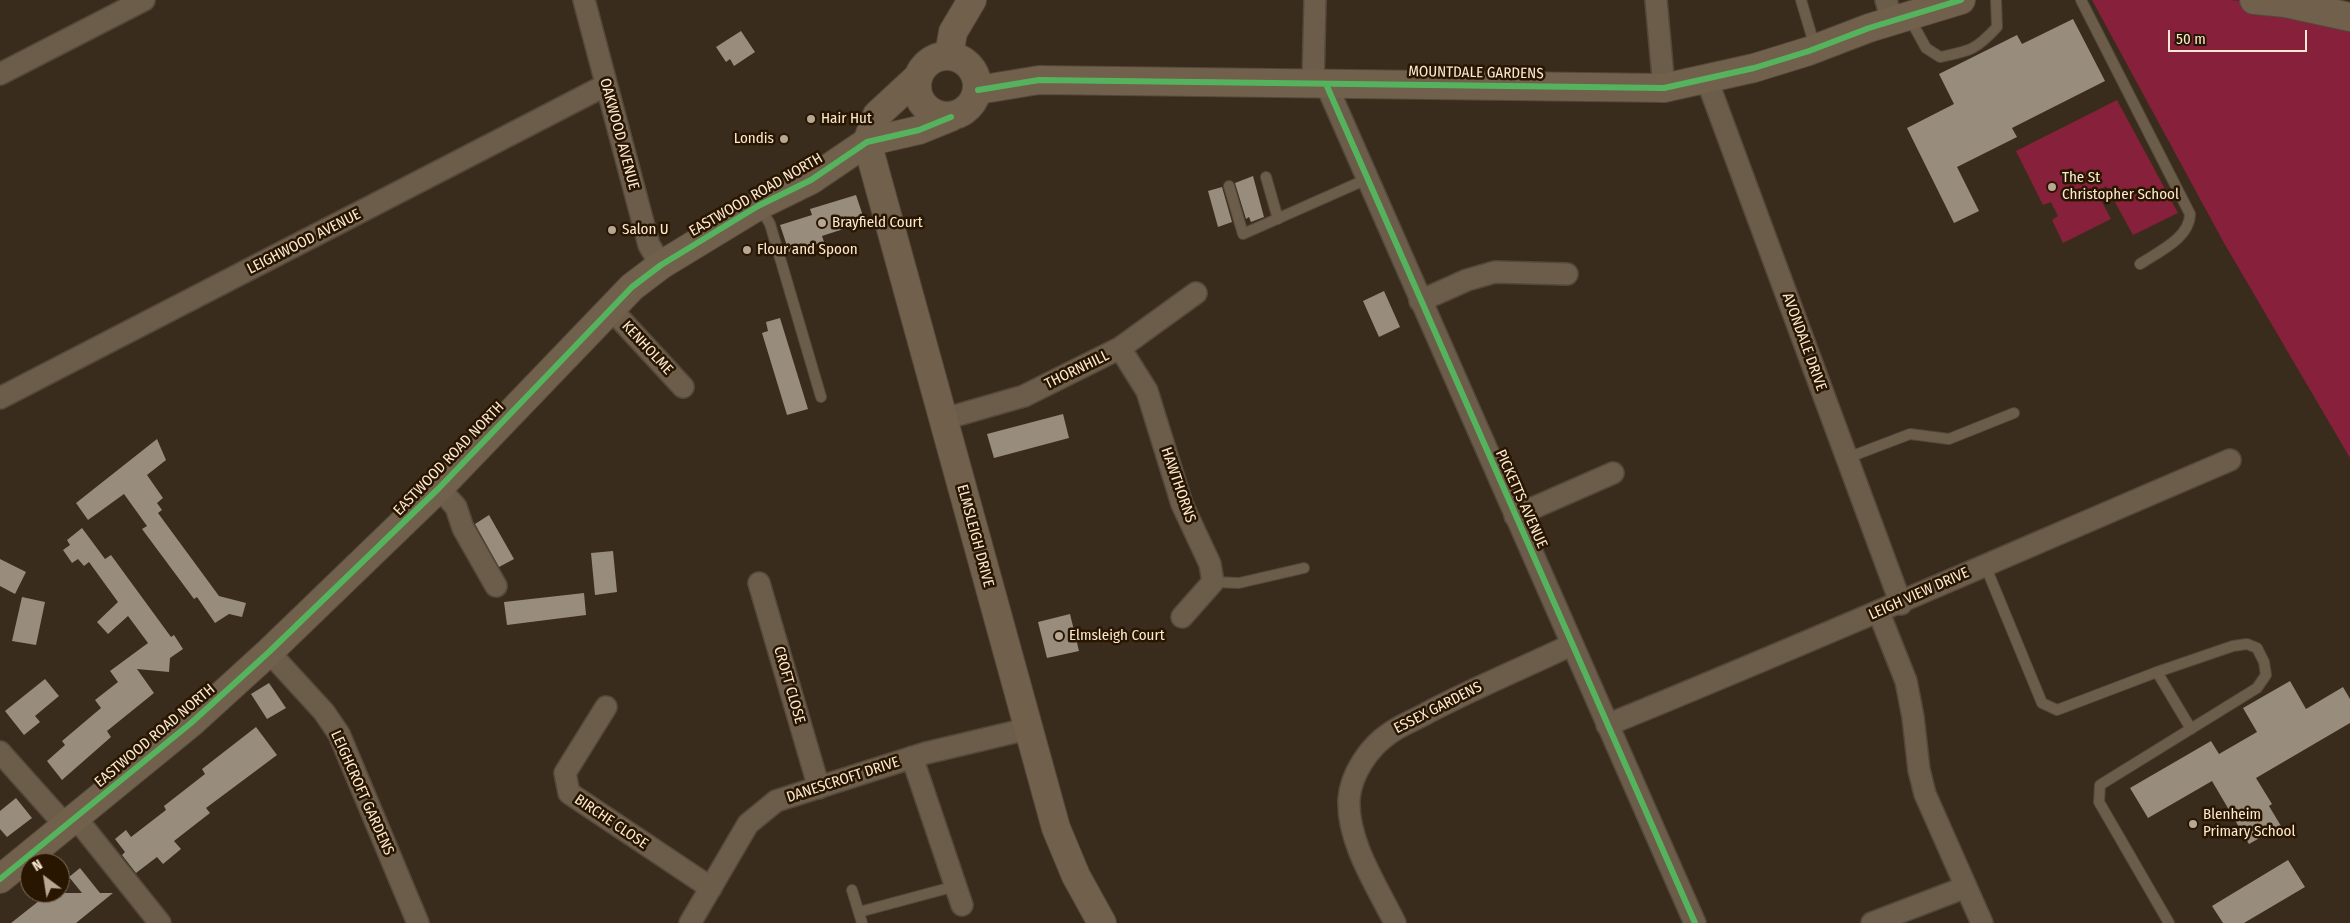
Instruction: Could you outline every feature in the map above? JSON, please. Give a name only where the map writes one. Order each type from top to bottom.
[{"type":"street","points":[[0,74],[144,0]]},
{"type":"street","name":"OAKWOOD AVENUE","points":[[584,0],[648,245],[661,265]]},
{"type":"street","points":[[948,55],[953,32],[972,0]]},
{"type":"street","points":[[1315,0],[1320,84]]},
{"type":"street","points":[[1656,0],[1664,88]]},
{"type":"street","name":"MOUNTDALE GARDENS","points":[[978,90],[1039,80],[1664,88],[1708,80],[1815,49],[1896,12],[1961,0]]},
{"type":"street","points":[[2254,0],[2285,2],[2350,16]]},
{"type":"street","points":[[866,142],[877,115],[918,77],[922,68],[930,61],[948,55],[967,62],[978,80],[975,100],[961,114],[951,116],[936,114],[924,106],[918,92],[918,77]]},
{"type":"street","name":"AVONDALE DRIVE","points":[[1708,80],[1901,604]]},
{"type":"street","name":"PICKETTS AVENUE","points":[[1320,84],[1367,179],[1694,923]]},
{"type":"street","name":"LEIGHWOOD AVENUE","points":[[0,398],[606,85]]},
{"type":"street","name":"EASTWOOD ROAD NORTH","points":[[0,879],[210,707],[269,652],[439,488],[632,287],[661,265],[758,206],[811,180],[866,142],[919,130],[951,116]]},
{"type":"street","name":"ELMSLEIGH DRIVE","points":[[866,142],[944,419],[1027,730],[1056,828],[1076,876],[1102,923]]},
{"type":"street","points":[[1420,301],[1468,280],[1494,272],[1567,274]]},
{"type":"street","name":"THORNHILL","points":[[944,419],[1024,396],[1120,348],[1196,293]]},
{"type":"street","name":"KENHOLME","points":[[611,309],[683,387]]},
{"type":"street","name":"HAWTHORNS","points":[[1120,348],[1147,391],[1182,504],[1210,564],[1213,582]]},
{"type":"street","name":"LEIGH VIEW DRIVE","points":[[1607,725],[1901,604],[1985,565],[2230,460]]},
{"type":"street","points":[[1515,516],[1613,473]]},
{"type":"street","points":[[439,488],[456,507],[463,528],[496,586]]},
{"type":"street","name":"CROFT CLOSE","points":[[759,582],[819,788]]},
{"type":"street","points":[[1182,617],[1213,582]]},
{"type":"street","points":[[1879,613],[1906,681],[1913,717],[1919,770],[1925,794],[1982,923]]},
{"type":"street","name":"ESSEX GARDENS","points":[[1395,923],[1360,849],[1351,820],[1349,800],[1353,780],[1368,754],[1389,734],[1438,707],[1572,645]]},
{"type":"street","name":"LEIGHCROFT GARDENS","points":[[269,652],[324,712],[339,734],[418,923]]},
{"type":"street","name":"BIRCHE CLOSE","points":[[606,706],[565,773],[569,794],[711,888]]},
{"type":"street","name":"DANESCROFT DRIVE","points":[[690,923],[748,824],[776,802],[912,757],[1027,730]]},
{"type":"street","points":[[0,752],[71,822],[160,923]]},
{"type":"street","points":[[912,757],[959,895]]},
{"type":"street","points":[[1872,923],[1966,887]]},
{"type":"lane","points":[[1801,0],[1815,49]]},
{"type":"lane","points":[[1896,12],[1926,48],[1940,57],[1970,50],[1983,43],[1997,27],[1996,0]]},
{"type":"lane","points":[[2081,0],[2190,214],[2190,221],[2184,233],[2140,264]]},
{"type":"lane","points":[[1266,177],[1278,219]]},
{"type":"lane","points":[[1229,186],[1243,234],[1367,179]]},
{"type":"lane","points":[[758,206],[770,224],[821,397]]},
{"type":"lane","points":[[1847,458],[1910,434],[1949,439],[2014,413]]},
{"type":"lane","points":[[1985,565],[2042,703],[2057,710],[2157,672],[2233,646],[2247,644],[2256,648],[2264,662],[2266,675],[2257,688],[2100,786],[2099,802],[2169,923]]},
{"type":"lane","points":[[1213,582],[1239,583],[1304,568]]},
{"type":"lane","points":[[2157,672],[2191,729]]},
{"type":"lane","points":[[852,890],[862,923]]},
{"type":"lane","points":[[859,912],[959,895]]},
{"type":"shaded area","points":[[2092,0],[2228,0],[2285,3],[2350,17],[2350,458],[2224,243]]},
{"type":"shaded area","points":[[2117,100],[2178,213],[2133,235],[2106,186],[2097,192],[2111,219],[2063,243],[2052,220],[2058,216],[2051,202],[2043,205],[2016,151]]},
{"type":"building","points":[[2073,19],[2105,81],[2012,128],[2017,137],[1957,167],[1979,211],[1954,223],[1907,128],[1954,104],[1939,74],[2017,35],[2022,44]]},
{"type":"building","points":[[741,31],[755,52],[734,66],[730,59],[726,62],[716,47]]},
{"type":"building","points":[[1253,176],[1264,217],[1251,222],[1249,217],[1246,219],[1235,183]]},
{"type":"building","points":[[1222,187],[1232,222],[1218,227],[1208,191]]},
{"type":"building","name":"Brayfield Court","points":[[856,195],[865,222],[822,236],[824,242],[789,252],[780,225],[812,215],[810,209]]},
{"type":"building","points":[[1384,291],[1400,327],[1379,337],[1363,301]]},
{"type":"building","points":[[780,318],[808,409],[787,415],[762,333],[768,331],[766,322]]},
{"type":"building","points":[[1063,414],[1069,438],[994,458],[987,434]]},
{"type":"building","points":[[157,439],[166,460],[147,475],[163,498],[157,503],[162,510],[158,513],[219,596],[246,603],[242,617],[229,614],[215,623],[197,597],[194,599],[142,529],[147,526],[124,494],[88,520],[76,503]]},
{"type":"building","points":[[489,515],[514,559],[499,567],[475,524]]},
{"type":"building","points":[[82,528],[105,559],[111,555],[171,637],[174,635],[183,649],[170,658],[169,672],[137,669],[154,693],[107,731],[111,737],[62,780],[47,761],[65,745],[62,741],[101,708],[95,700],[118,682],[110,671],[148,643],[128,616],[108,634],[97,622],[118,602],[89,562],[84,566],[78,559],[72,563],[63,550],[70,545],[67,540]]},
{"type":"building","points":[[613,551],[617,592],[595,595],[591,553]]},
{"type":"building","points":[[0,559],[26,572],[15,594],[0,586]]},
{"type":"building","points":[[584,593],[586,615],[507,625],[504,602]]},
{"type":"building","points":[[22,597],[45,602],[36,645],[12,641]]},
{"type":"building","name":"Elmsleigh Court","points":[[1070,614],[1079,651],[1047,658],[1038,622]]},
{"type":"building","points":[[45,679],[59,696],[35,716],[40,722],[24,735],[5,711]]},
{"type":"building","points":[[2290,681],[2306,709],[2343,687],[2350,699],[2350,723],[2256,778],[2272,804],[2269,806],[2281,826],[2249,844],[2212,781],[2148,818],[2130,788],[2211,741],[2219,754],[2257,732],[2243,708]]},
{"type":"building","points":[[269,683],[286,708],[267,719],[251,694]]},
{"type":"building","points":[[256,727],[277,755],[206,808],[210,813],[174,841],[181,849],[163,864],[157,857],[136,873],[122,855],[125,852],[115,839],[126,830],[131,837],[166,810],[164,806],[205,774],[202,769]]},
{"type":"building","points":[[16,798],[32,818],[7,837],[0,829],[0,811]]},
{"type":"building","points":[[2288,860],[2305,887],[2244,923],[2223,923],[2212,906]]},
{"type":"building","points":[[80,868],[100,893],[113,893],[76,923],[11,923],[36,903],[70,903],[70,893],[82,893],[70,876]]},
{"type":"cycle path","points":[[978,90],[1039,80],[1664,88],[1754,68],[1809,51],[1869,28],[1961,0]]},
{"type":"cycle path","points":[[1326,84],[1695,923]]},
{"type":"cycle path","points":[[0,879],[191,723],[269,652],[439,488],[632,287],[661,265],[758,206],[811,180],[867,142],[919,130],[951,117]]},
{"type":"place","name":"Hair Hut","points":[[811,119]]},
{"type":"place","name":"Londis","points":[[784,139]]},
{"type":"place","name":"The St Christopher School","points":[[2052,187]]},
{"type":"place","name":"Brayfield Court","points":[[822,223]]},
{"type":"place","name":"Salon U","points":[[612,230]]},
{"type":"place","name":"Flour and Spoon","points":[[747,250]]},
{"type":"place","name":"Elmsleigh Court","points":[[1059,636]]},
{"type":"place","name":"Blenheim Primary School","points":[[2193,824]]}]
